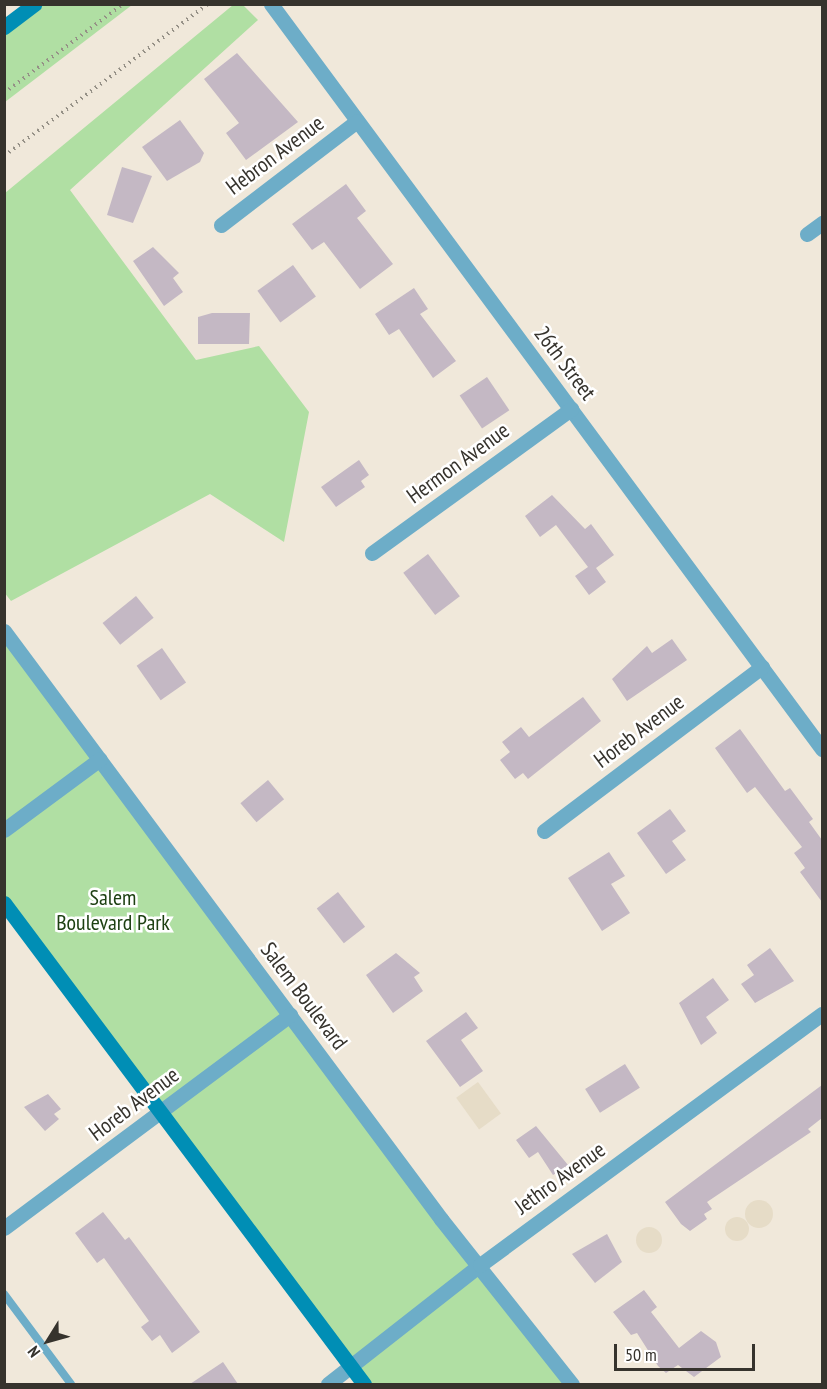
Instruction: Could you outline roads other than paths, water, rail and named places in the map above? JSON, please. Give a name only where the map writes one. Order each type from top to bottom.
[{"type":"street","points":[[4,27],[34,4]]},
{"type":"street","name":"26th Street","points":[[271,4],[822,749]]},
{"type":"street","name":"Hebron Avenue","points":[[221,225],[357,121]]},
{"type":"street","points":[[807,234],[822,223]]},
{"type":"street","name":"Hermon Avenue","points":[[372,553],[571,409]]},
{"type":"street","name":"Salem Boulevard","points":[[4,631],[290,1015],[572,1384]]},
{"type":"street","name":"Horeb Avenue","points":[[544,831],[762,667]]},
{"type":"street","points":[[4,830],[100,759]]},
{"type":"street","points":[[4,903],[364,1384]]},
{"type":"street","name":"Jethro Avenue","points":[[328,1384],[480,1264],[822,1014]]},
{"type":"street","name":"Horeb Avenue","points":[[4,1228],[290,1015]]},
{"type":"lane","points":[[4,1294],[67,1383]]},
{"type":"park label","name":"Salem Boulevard Park","points":[[113,910]]}]
